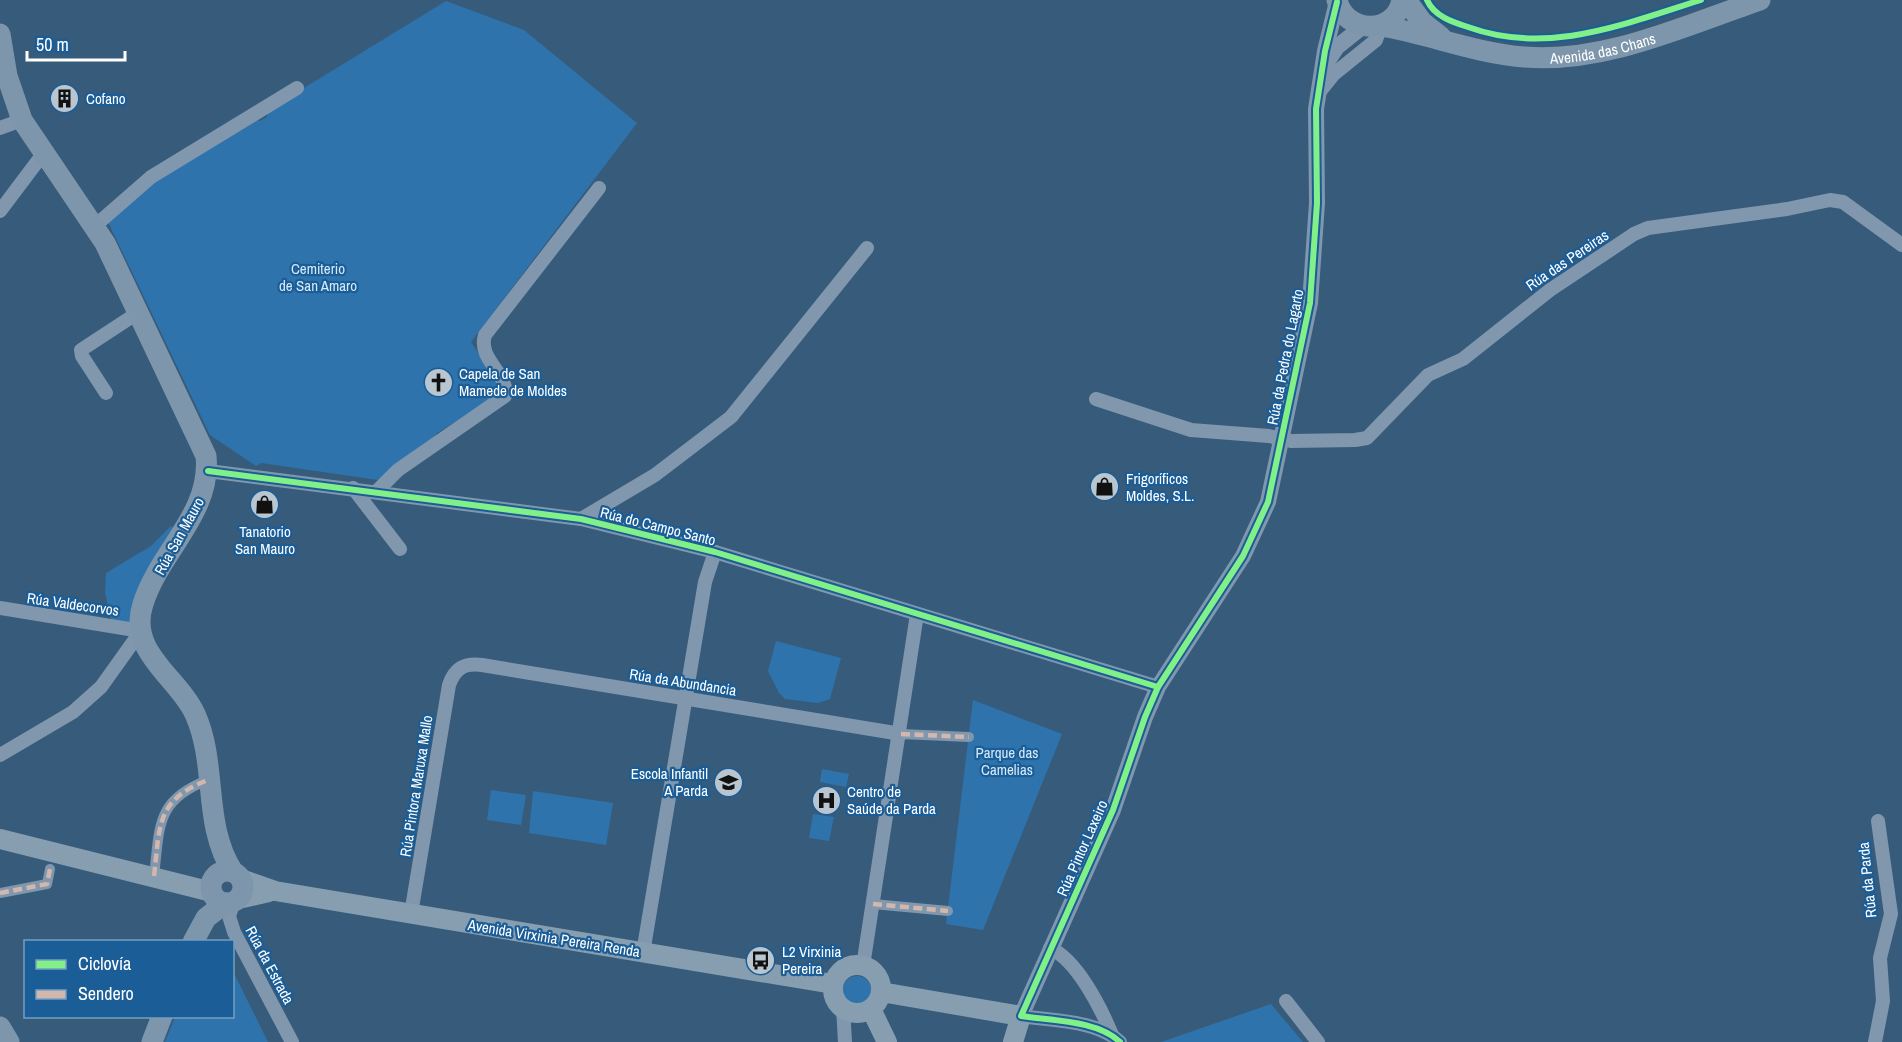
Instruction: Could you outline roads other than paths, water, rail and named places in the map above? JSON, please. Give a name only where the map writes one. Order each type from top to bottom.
[{"type":"main road","name":"Avenida das Chans","points":[[1371,26],[1395,16],[1404,0],[1422,22],[1444,39]]},
{"type":"main road","name":"Avenida das Chans","points":[[1337,1],[1344,16],[1371,26],[1444,39],[1501,55],[1527,58],[1575,55],[1645,39],[1760,0]]},
{"type":"main road","name":"Rúa San Mauro","points":[[0,34],[7,76],[22,120],[43,153],[96,225],[201,443],[208,471],[201,501],[143,603],[141,631]]},
{"type":"main road","points":[[141,631],[156,664],[195,714],[202,734],[212,815],[225,889],[200,912],[196,935]]},
{"type":"main road","name":"Avenida Virxinia Pereira Renda","points":[[0,839],[189,884],[225,889],[275,891],[833,984]]},
{"type":"main road","points":[[887,1042],[876,1000],[879,978],[863,966],[848,967],[836,977],[833,984],[835,998],[843,1008],[856,1013],[876,1000],[1021,1016]]},
{"type":"main road","name":"Rúa Pintor Laxeiro","points":[[1013,1042],[1021,1016]]},
{"type":"main road","points":[[152,1042],[162,1018]]},
{"type":"main road","points":[[0,1027],[9,1042]]},
{"type":"street","name":"Rúa da Pedra do Lagarto","points":[[1158,687],[1243,556],[1259,526],[1268,502],[1306,326],[1313,275],[1318,94],[1337,1]]},
{"type":"street","name":"Rúa da Pedra do Lagarto","points":[[1322,70],[1337,47],[1371,26]]},
{"type":"street","points":[[1318,94],[1334,74],[1376,40],[1371,26]]},
{"type":"street","points":[[96,225],[151,177],[297,88]]},
{"type":"street","points":[[0,128],[22,120]]},
{"type":"street","points":[[0,211],[43,153]]},
{"type":"street","points":[[377,491],[398,470],[505,396],[504,384],[488,360],[483,342],[485,335],[599,188]]},
{"type":"street","name":"Rúa das Pereiras","points":[[1096,399],[1191,430],[1281,438],[1355,440],[1367,438],[1428,375],[1463,359],[1550,290],[1634,234],[1648,228],[1787,209],[1830,200],[1844,202],[1902,245]]},
{"type":"street","points":[[581,519],[655,475],[731,417],[867,248]]},
{"type":"street","points":[[106,393],[82,356],[81,350],[139,312]]},
{"type":"street","name":"Rúa do Campo Santo","points":[[208,471],[581,519],[715,552],[917,614],[999,636],[1158,687]]},
{"type":"street","points":[[353,489],[400,549]]},
{"type":"street","points":[[643,953],[705,582],[715,552]]},
{"type":"street","name":"Rúa Valdecorvos","points":[[0,608],[15,612],[85,620],[141,631]]},
{"type":"street","points":[[863,966],[901,734],[917,614]]},
{"type":"street","points":[[0,755],[73,712],[101,687],[141,631]]},
{"type":"street","name":"Rúa da Abundancia","points":[[460,667],[482,664],[901,734]]},
{"type":"street","name":"Rúa Pintora Maruxa Mallo","points":[[411,914],[449,685],[455,671],[460,667]]},
{"type":"street","name":"Rúa Pintor Laxeiro","points":[[1021,1016],[1113,810],[1145,717],[1158,687]]},
{"type":"street","points":[[901,734],[969,737]]},
{"type":"street","points":[[154,876],[160,820],[166,807],[193,786],[208,780]]},
{"type":"street","name":"Rúa da Parda","points":[[1875,1042],[1883,1001],[1880,958],[1891,914],[1878,821]]},
{"type":"street","points":[[0,893],[47,884],[50,869]]},
{"type":"street","name":"Rúa da Estrada","points":[[225,889],[234,932],[292,1042]]},
{"type":"street","points":[[873,904],[948,911]]},
{"type":"street","points":[[1050,948],[1061,953],[1069,961],[1103,1013],[1116,1038]]},
{"type":"street","points":[[1286,1001],[1317,1042]]},
{"type":"street","points":[[843,1008],[845,1042]]},
{"type":"street","points":[[1021,1016],[1097,1029],[1116,1038]]},
{"type":"place","name":"Cofano","points":[[65,98]]},
{"type":"place","name":"Capela de San Mamede de Moldes","points":[[438,382]]},
{"type":"place","name":"Frigoríficos Moldes, S.L.","points":[[1105,487]]},
{"type":"place","name":"Tanatorio San Mauro","points":[[265,504]]},
{"type":"place","name":"Escola Infantil A Parda","points":[[729,782]]},
{"type":"place","name":"Centro de Saúde da Parda","points":[[826,800]]},
{"type":"place","name":"L2 Virxinia Pereira","points":[[761,960]]},
{"type":"park label","name":"Cemiterio de San Amaro","points":[[318,276]]},
{"type":"park label","name":"Parque das Camelias","points":[[1007,760]]}]
